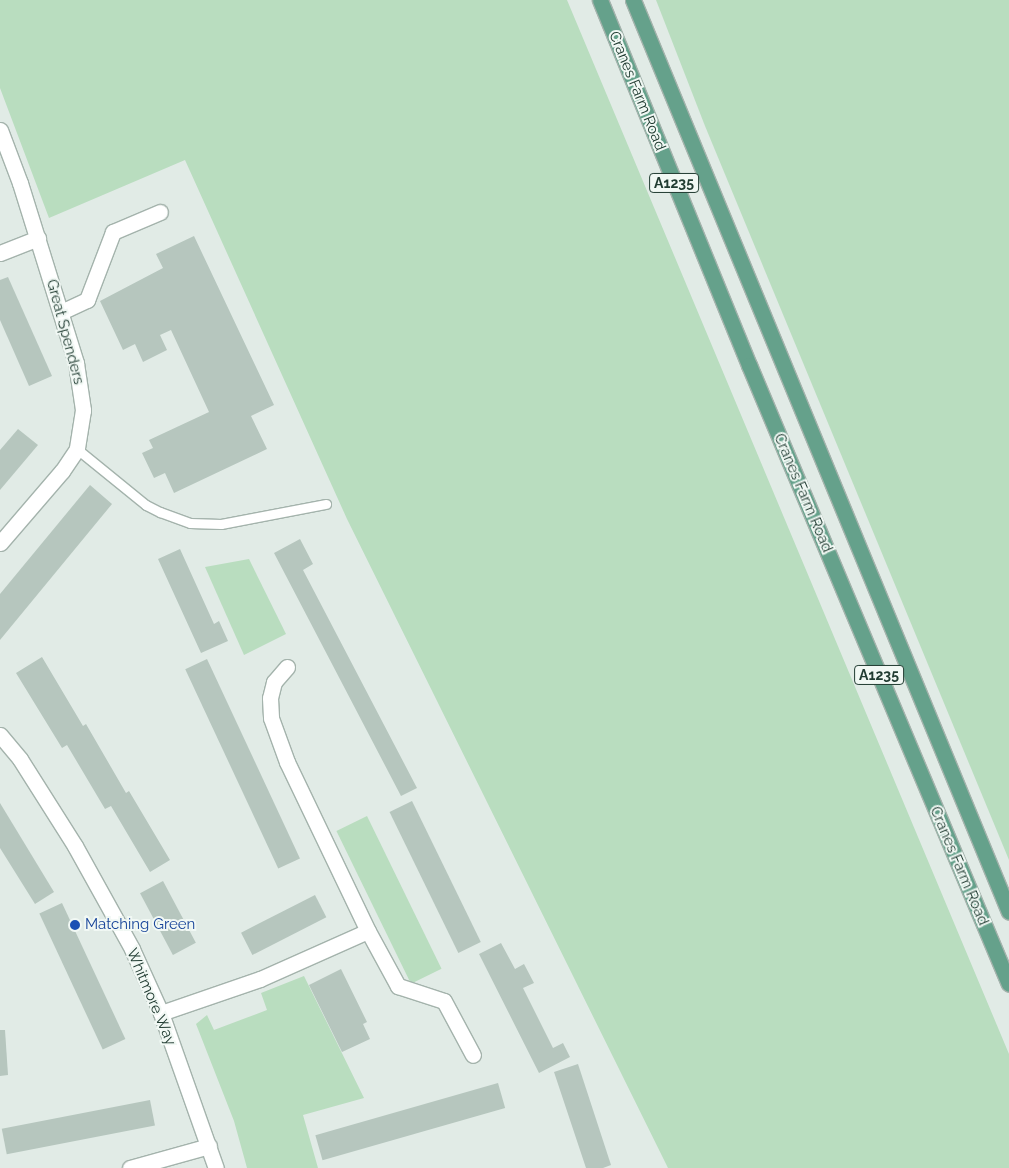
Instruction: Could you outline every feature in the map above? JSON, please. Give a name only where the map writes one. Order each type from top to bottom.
[{"type":"main road","name":"Cranes Farm Road","points":[[600,0],[753,374],[1009,984]]},
{"type":"main road","name":"Cranes Farm Road","points":[[633,0],[1009,912]]},
{"type":"street","name":"Great Spenders","points":[[0,130],[38,238],[61,312],[76,363],[83,410],[77,449],[62,472],[0,543]]},
{"type":"street","points":[[61,312],[87,300],[113,232],[160,212]]},
{"type":"street","points":[[0,253],[38,238]]},
{"type":"street","points":[[287,667],[274,682],[270,698],[272,718],[278,740],[368,931],[398,986],[444,1001],[473,1055]]},
{"type":"street","name":"Whitmore Way","points":[[0,735],[20,759],[75,846],[132,949],[161,1013],[216,1168]]},
{"type":"street","points":[[161,1013],[260,979],[368,931]]},
{"type":"street","points":[[130,1168],[209,1146]]},
{"type":"lane","points":[[77,449],[146,505],[190,523],[221,524],[326,504]]},
{"type":"green space","points":[[0,0],[567,0],[1009,1054],[1009,1168],[668,1168],[347,519],[185,160],[49,218],[0,88]]},
{"type":"green space","points":[[656,0],[1009,0],[1009,860],[705,126]]},
{"type":"green space","points":[[249,559],[286,634],[244,655],[205,567]]},
{"type":"green space","points":[[367,816],[442,969],[411,984],[336,831]]},
{"type":"green space","points":[[304,976],[364,1098],[303,1115],[318,1168],[247,1168],[234,1121],[196,1024],[207,1015],[214,1030],[267,1010],[261,993]]},
{"type":"building","points":[[194,236],[274,405],[251,416],[267,449],[174,493],[165,473],[154,478],[142,453],[153,448],[149,440],[209,412],[171,330],[160,335],[167,350],[143,362],[135,344],[123,350],[100,301],[163,268],[156,254]]},
{"type":"building","points":[[8,277],[52,376],[29,386],[0,320],[0,280]]},
{"type":"building","points":[[18,429],[38,445],[0,490],[0,450]]},
{"type":"building","points":[[90,485],[112,504],[0,640],[0,594]]},
{"type":"building","points":[[300,539],[313,564],[303,570],[417,788],[401,796],[274,553]]},
{"type":"building","points":[[180,549],[214,624],[219,621],[228,641],[201,653],[158,559]]},
{"type":"building","points":[[42,657],[83,726],[86,724],[126,793],[129,791],[170,860],[150,872],[111,806],[105,809],[67,745],[62,748],[16,673]]},
{"type":"building","points":[[207,659],[300,858],[278,869],[185,669]]},
{"type":"building","points":[[412,801],[481,942],[458,953],[390,812]]},
{"type":"building","points":[[0,803],[54,892],[35,904],[0,848]]},
{"type":"building","points":[[163,881],[196,943],[173,955],[140,893]]},
{"type":"building","points":[[315,895],[326,917],[252,955],[241,933]]},
{"type":"building","points":[[62,903],[125,1039],[103,1050],[39,914]]},
{"type":"building","points":[[501,943],[515,969],[524,964],[534,983],[523,988],[553,1048],[563,1043],[570,1057],[539,1073],[479,954]]},
{"type":"building","points":[[341,969],[367,1022],[363,1024],[370,1039],[342,1052],[309,985]]},
{"type":"building","points":[[0,1030],[5,1030],[8,1075],[0,1076]]},
{"type":"building","points":[[578,1064],[611,1165],[603,1168],[586,1168],[554,1072]]},
{"type":"building","points":[[498,1083],[505,1108],[323,1160],[315,1135]]},
{"type":"building","points":[[150,1100],[155,1126],[7,1154],[2,1129]]},
{"type":"place","name":"Matching Green","points":[[75,925]]}]
